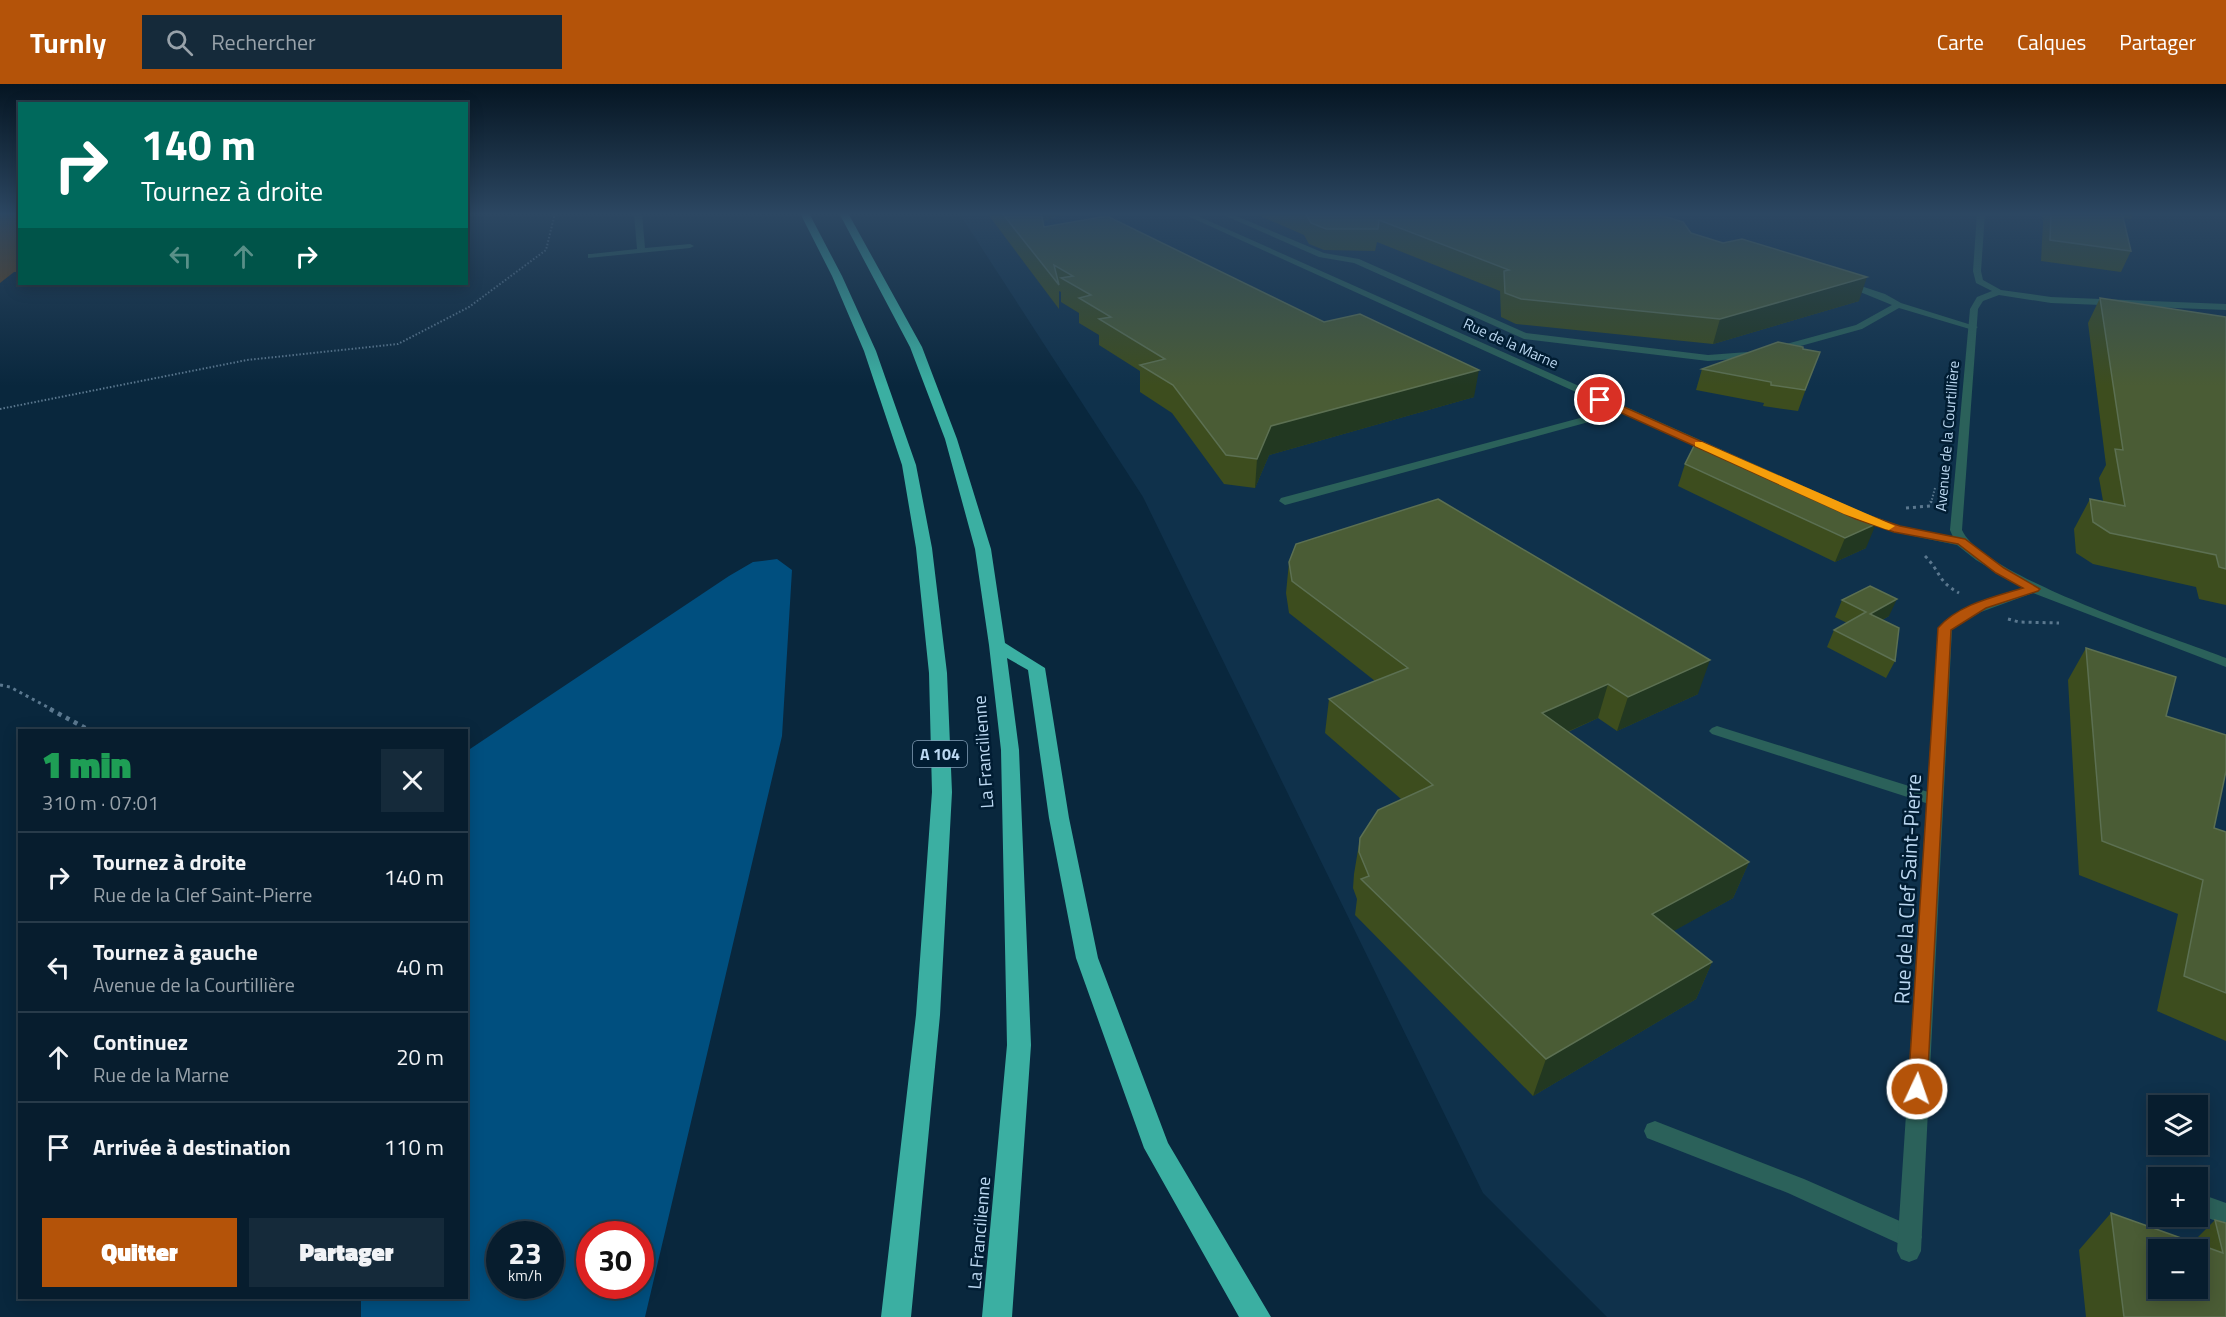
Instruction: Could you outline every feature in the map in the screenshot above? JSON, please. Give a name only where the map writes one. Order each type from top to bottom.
[{"type":"highway","name":"A 104","points":[[834,271],[870,351],[909,465],[924,548],[938,672],[942,792],[928,1015],[896,1317]]},
{"type":"highway","name":"La Francilienne","points":[[874,271],[916,347],[951,439],[983,549],[1010,750],[1018,1045],[997,1317]]},
{"type":"highway","points":[[997,645],[1036,668],[1059,818],[1087,958],[1157,1148],[1256,1317]]},
{"type":"street","name":"Rue de la Marne","points":[[1312,271],[1860,516],[1898,529],[1961,542]]},
{"type":"street","points":[[1377,271],[1524,336],[1708,358],[1761,354],[1859,327],[1898,305]]},
{"type":"street","points":[[1977,271],[1979,281],[2000,292],[2071,301],[2226,307]]},
{"type":"street","points":[[1841,282],[1882,296],[1898,305],[1973,327]]},
{"type":"street","name":"Avenue de la Courtillière","points":[[1961,542],[1956,530],[1975,303],[1980,297],[2000,292]]},
{"type":"street","points":[[1285,501],[1622,410]]},
{"type":"street","points":[[1961,542],[2000,571],[2034,589],[2226,663]]},
{"type":"street","name":"Rue de la Clef Saint-Pierre","points":[[1655,1131],[1796,1186],[1909,1244],[1945,628],[1981,605],[2034,589]]},
{"type":"street","points":[[1718,731],[1935,800]]},
{"type":"street","points":[[2208,1208],[2226,1214]]},
{"type":"path","points":[[0,409],[247,360],[398,344],[469,307],[518,271]]},
{"type":"path","points":[[1860,516],[1876,509],[1930,506],[1933,502],[1937,478]]},
{"type":"path","points":[[0,685],[10,687],[87,729]]},
{"type":"shaded area","points":[[0,271],[18,271],[18,272],[14,272],[0,283]]},
{"type":"shaded area","points":[[996,271],[2226,271],[2226,1317],[1607,1317],[1483,1193],[1143,497]]},
{"type":"water","points":[[777,559],[792,570],[782,736],[654,1279],[654,1221],[576,1221],[576,1299],[649,1299],[645,1317],[361,1317],[361,1299],[468,1299],[468,750],[753,562]]},
{"type":"building","points":[[1048,271],[1055,271],[1059,285]]},
{"type":"building","points":[[1064,271],[1219,271],[1324,322],[1360,314],[1479,370],[1271,426],[1257,459],[1226,455],[1173,385],[1140,365],[1165,359],[1099,319],[1111,317],[1079,298],[1091,295],[1061,278],[1073,276]]},
{"type":"building","points":[[1504,271],[1846,271],[1867,277],[1720,319],[1521,299],[1505,293]]},
{"type":"building","points":[[2100,298],[2226,317],[2226,569],[2219,567],[2216,555],[2110,533],[2093,522],[2090,499],[2125,506],[2115,449],[2123,450]]},
{"type":"building","points":[[1778,342],[1820,352],[1805,390],[1771,385],[1771,382],[1702,369]]},
{"type":"building","points":[[1695,444],[1876,524],[1845,538],[1685,464]]},
{"type":"building","points":[[1438,499],[1710,660],[1628,697],[1608,684],[1542,713],[1749,862],[1652,914],[1712,962],[1546,1059],[1361,879],[1369,876],[1359,852],[1360,838],[1378,810],[1433,785],[1329,699],[1408,668],[1292,581],[1289,562],[1296,544]]},
{"type":"building","points":[[1870,586],[1897,599],[1870,614],[1899,628],[1895,661],[1834,630],[1866,612],[1842,600]]},
{"type":"building","points":[[2086,648],[2176,677],[2166,716],[2226,735],[2226,771],[2214,828],[2226,832],[2226,993],[2184,976],[2203,880],[2102,841]]},
{"type":"building","points":[[2111,1213],[2184,1239],[2148,1239],[2148,1299],[2208,1299],[2208,1248],[2223,1253],[2215,1220],[2226,1223],[2226,1317],[2124,1317]]},
{"type":"slow traffic","points":[[1699,444],[1848,511],[1889,526]]},
{"type":"route","points":[[1600,400],[1860,516],[1898,529],[1961,542],[2000,571],[2034,589],[1981,605],[1945,628],[1917,1089]]}]
